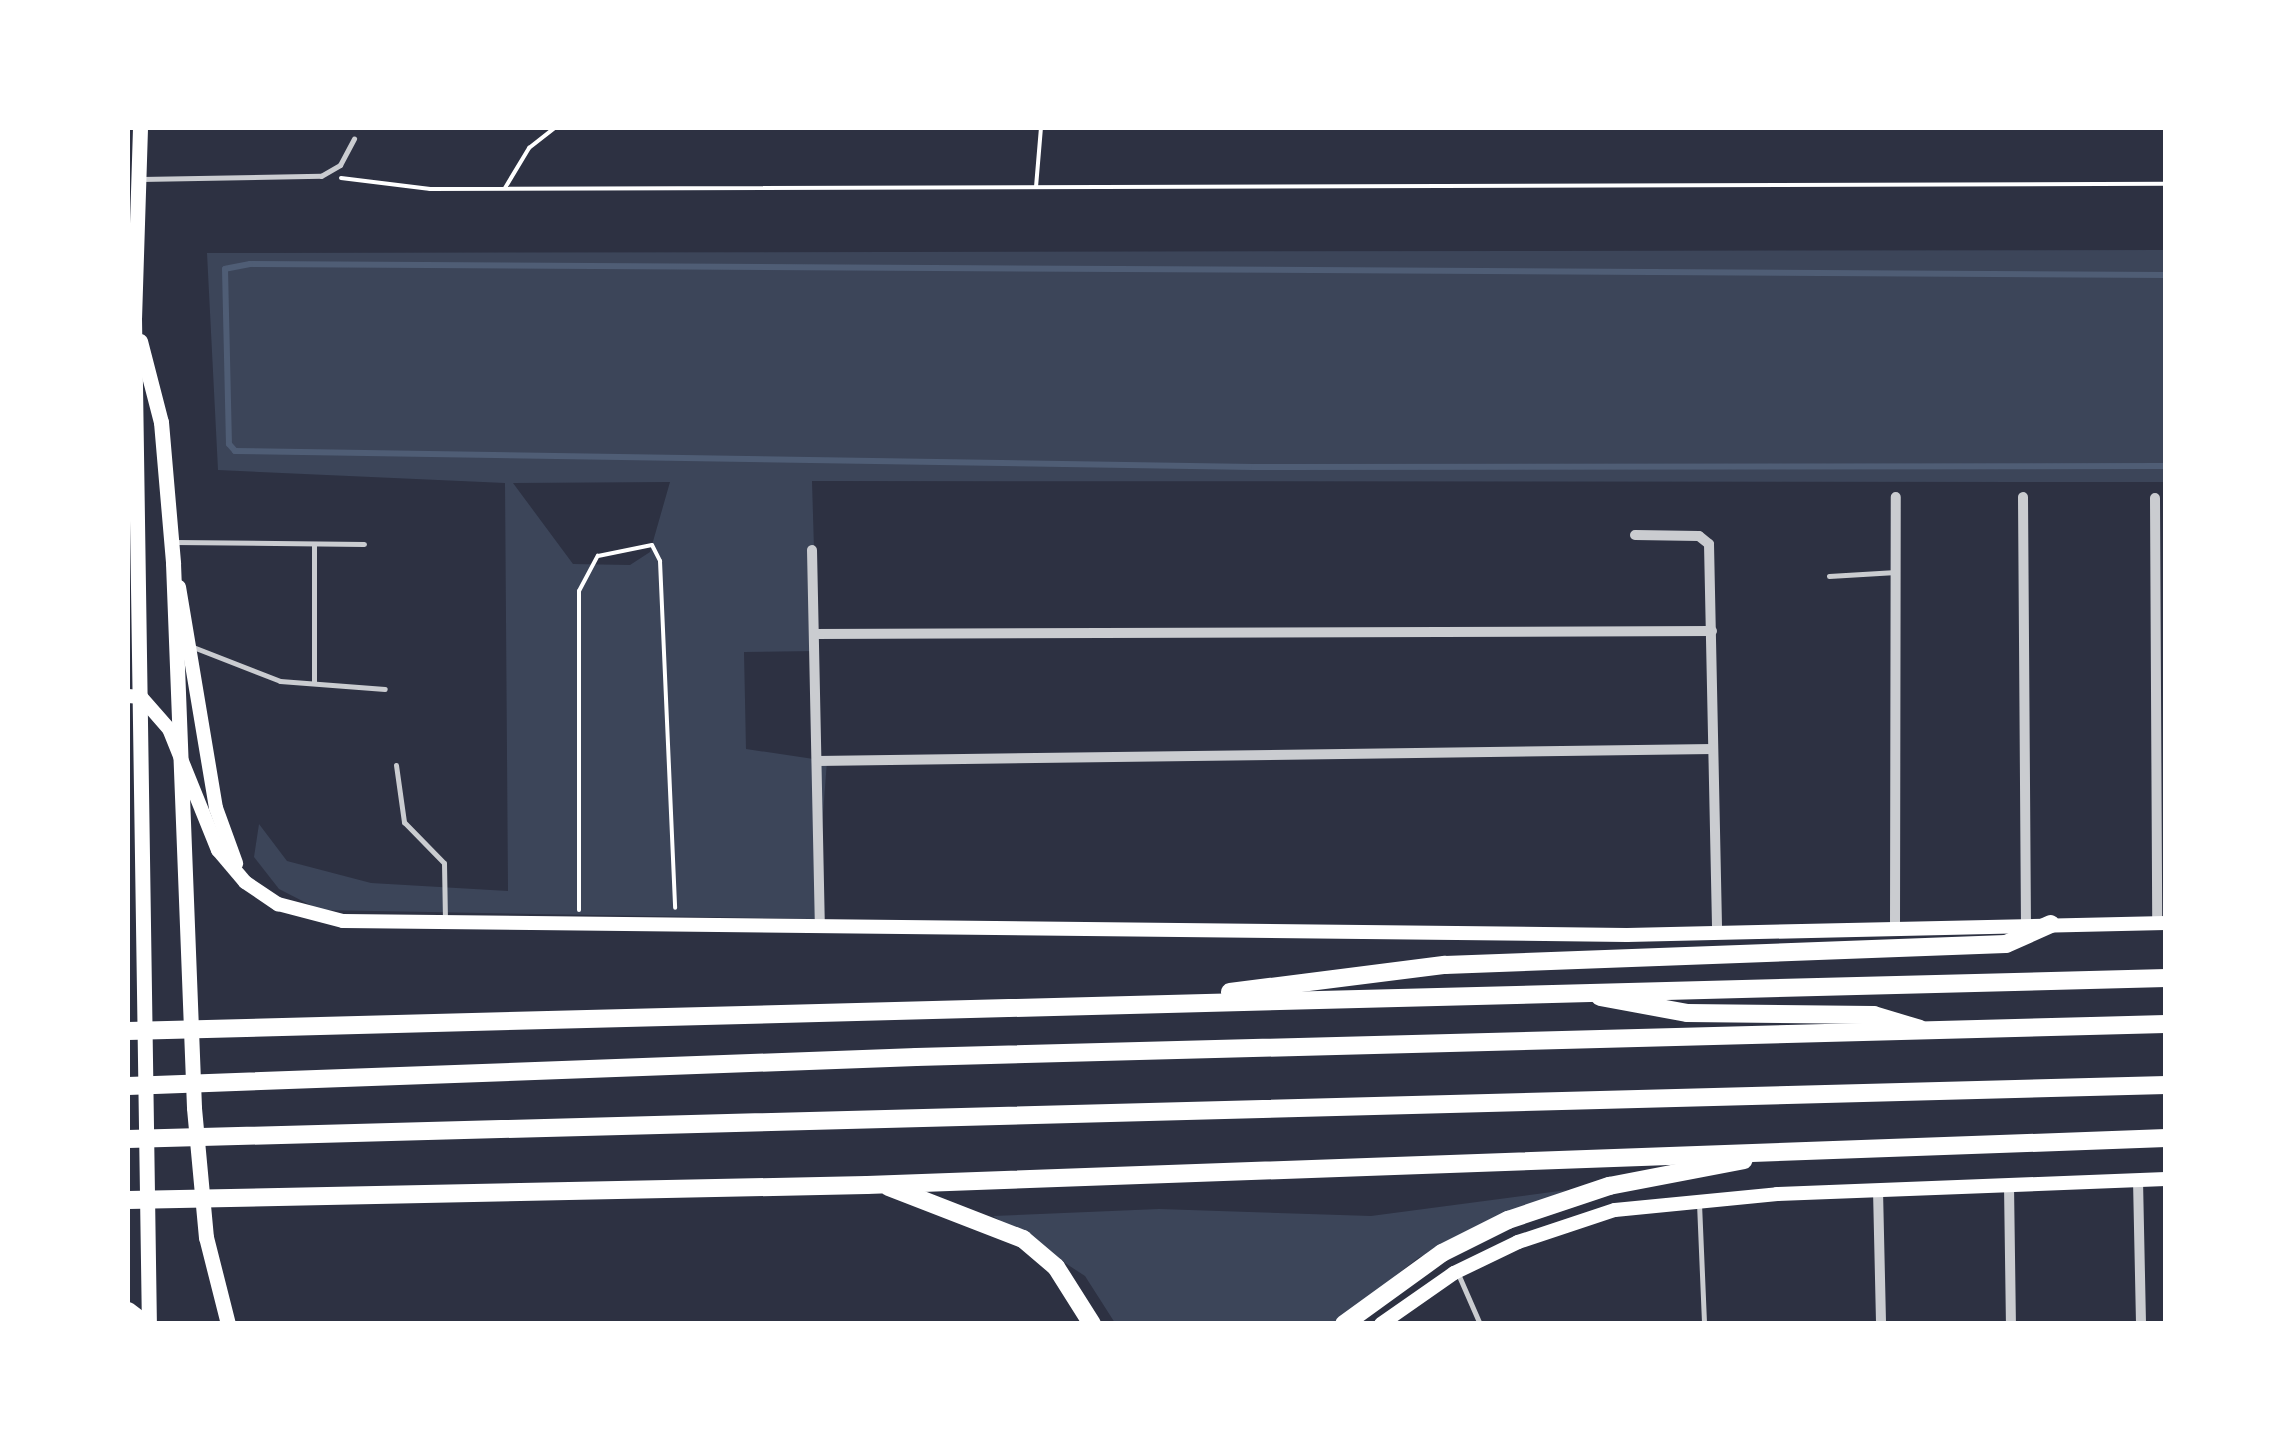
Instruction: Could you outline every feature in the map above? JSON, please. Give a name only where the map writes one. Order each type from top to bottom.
[{"type":"highway","points":[[1141,1005],[1445,965],[2006,944],[2051,924]]},
{"type":"highway","points":[[128,1031],[1564,990],[2166,978]]},
{"type":"highway","points":[[1564,990],[1687,1013],[1874,1016],[1925,1032]]},
{"type":"highway","points":[[128,1086],[916,1057],[2166,1024]]},
{"type":"highway","points":[[128,1139],[2166,1085]]},
{"type":"highway","points":[[128,1200],[874,1184],[2166,1138]]},
{"type":"highway","points":[[1344,1324],[1442,1253],[1542,1206],[1609,1186],[1808,1148]]},
{"type":"highway","points":[[874,1184],[1024,1239],[1056,1267],[1092,1324]]},
{"type":"highway","points":[[128,1311],[147,1324]]},
{"type":"main road","points":[[140,128],[134,318],[134,719],[148,1104],[147,1324]]},
{"type":"main road","points":[[134,318],[161,422],[184,761],[194,1108],[206,1236],[228,1324]]},
{"type":"main road","points":[[173,563],[193,647],[216,808],[246,882]]},
{"type":"main road","points":[[134,696],[169,729],[218,850],[246,882],[311,916],[445,923],[820,928],[1717,934],[2161,924]]},
{"type":"main road","points":[[1381,1324],[1457,1272],[1567,1223],[1615,1210],[1699,1200],[2166,1179]]},
{"type":"street","points":[[1895,928],[1896,497]]},
{"type":"street","points":[[2023,497],[2026,925]]},
{"type":"street","points":[[2155,498],[2161,924]]},
{"type":"street","points":[[1635,535],[1706,540],[1712,632],[1717,934]]},
{"type":"street","points":[[812,550],[820,928]]},
{"type":"street","points":[[814,634],[1712,632]]},
{"type":"street","points":[[817,761],[1713,748]]},
{"type":"street","points":[[2138,1180],[2141,1324]]},
{"type":"street","points":[[2009,1185],[2011,1324]]},
{"type":"street","points":[[1878,1190],[1880,1324]]},
{"type":"lane","points":[[140,179],[321,176],[340,166],[354,139]]},
{"type":"lane","points":[[171,542],[364,544]]},
{"type":"lane","points":[[314,545],[314,683]]},
{"type":"lane","points":[[1829,576],[1896,572]]},
{"type":"lane","points":[[193,647],[280,681],[385,689]]},
{"type":"lane","points":[[396,764],[404,822],[444,862],[445,923]]},
{"type":"lane","points":[[1699,1200],[1704,1324]]},
{"type":"lane","points":[[1457,1272],[1480,1324]]},
{"type":"path","points":[[505,189],[529,148],[556,128]]},
{"type":"path","points":[[1036,188],[1042,128]]},
{"type":"path","points":[[321,176],[430,189],[2166,184]]},
{"type":"path","points":[[579,924],[579,591],[598,556],[652,545],[660,560],[676,926]]},
{"type":"shaded area","points":[[2165,250],[2165,482],[812,481],[817,651],[744,652],[746,749],[827,761],[815,919],[320,910],[279,889],[254,857],[259,824],[287,861],[371,883],[508,891],[505,483],[218,470],[207,253]],"holes":[[[670,482],[650,552],[630,565],[573,564],[513,483]]]},
{"type":"shaded area","points":[[1567,1190],[1418,1258],[1334,1324],[1115,1323],[1085,1276],[993,1216],[1159,1209],[1371,1216]]},
{"type":"waterway","points":[[2166,275],[250,264],[225,269],[229,444],[235,451],[1254,467],[2166,466]]}]
